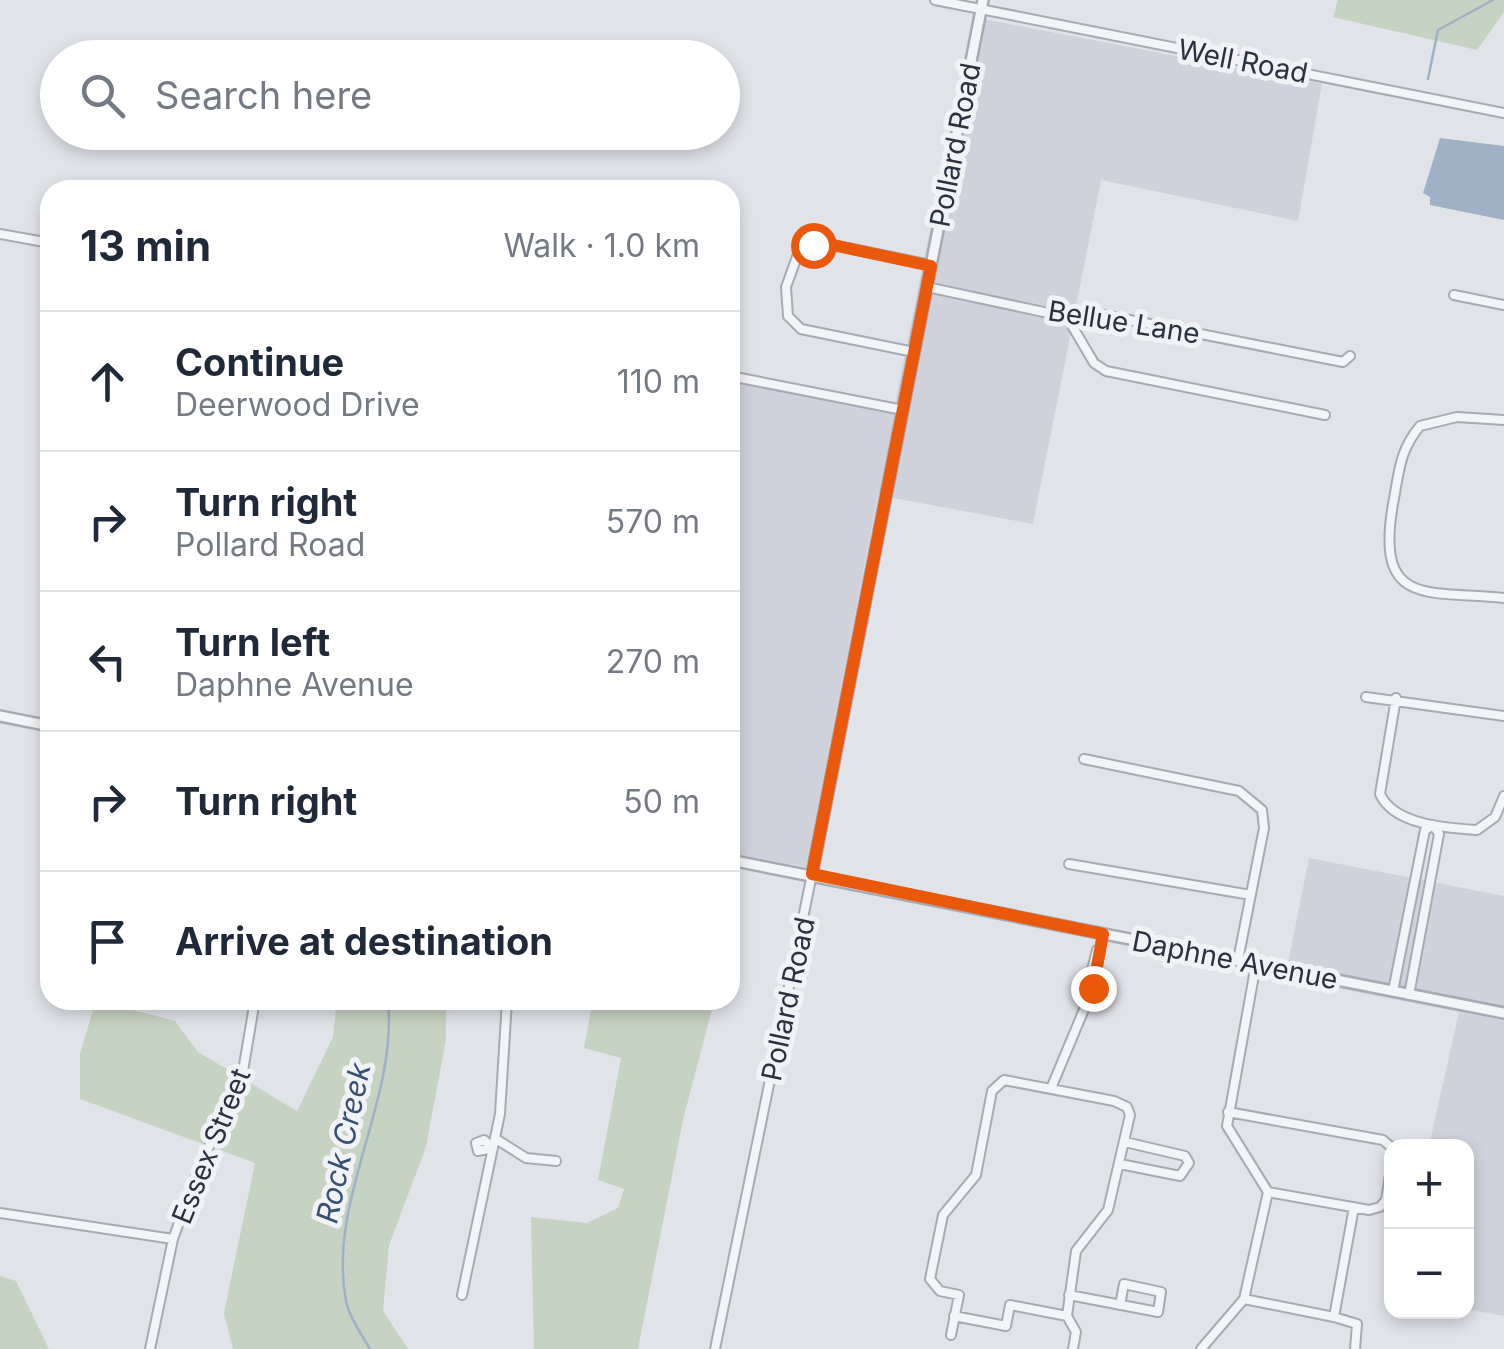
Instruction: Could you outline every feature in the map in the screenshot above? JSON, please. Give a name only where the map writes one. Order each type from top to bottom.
[{"type":"street","name":"Well Road","points":[[935,0],[982,5],[1504,113]]},
{"type":"street","name":"Pollard Road","points":[[715,1349],[982,5]]},
{"type":"street","points":[[0,234],[40,242]]},
{"type":"street","points":[[914,352],[801,328],[788,316],[786,286],[798,254],[820,244],[931,266]]},
{"type":"street","name":"Bellue Lane","points":[[927,288],[1067,318],[1084,311],[1343,362],[1350,356]]},
{"type":"street","points":[[1454,296],[1504,305]]},
{"type":"street","points":[[1067,318],[1094,363],[1106,371],[1324,415]]},
{"type":"street","points":[[740,378],[903,410]]},
{"type":"street","points":[[1504,420],[1456,416],[1420,426],[1409,440],[1396,471],[1387,533],[1390,560],[1406,584],[1436,595],[1504,598]]},
{"type":"street","points":[[1385,580],[1396,574]]},
{"type":"street","points":[[1366,697],[1396,698],[1504,716]]},
{"type":"street","points":[[1396,698],[1380,794],[1385,806],[1399,815],[1433,824],[1477,830],[1494,817],[1504,796]]},
{"type":"street","points":[[0,716],[40,724]]},
{"type":"street","points":[[1084,759],[1252,798],[1262,810],[1264,828],[1238,960]]},
{"type":"street","points":[[1393,991],[1425,830],[1433,824]]},
{"type":"street","points":[[1408,995],[1439,834],[1433,824]]},
{"type":"street","name":"Daphne Avenue","points":[[740,862],[1504,1013]]},
{"type":"street","points":[[1069,864],[1251,895]]},
{"type":"street","points":[[1406,921],[1421,924]]},
{"type":"street","points":[[1052,1086],[1085,999],[1103,934]]},
{"type":"street","points":[[1256,964],[1228,1112],[1232,1138],[1268,1192],[1354,1208],[1380,1207],[1384,1202]]},
{"type":"street","name":"Essex Street","points":[[150,1349],[173,1239],[203,1157],[238,1087],[253,1010]]},
{"type":"street","points":[[462,1295],[494,1144],[506,1010]]},
{"type":"street","points":[[951,1335],[959,1295],[940,1291],[930,1279],[942,1214],[976,1176],[992,1091],[1004,1080],[1052,1086],[1127,1107],[1130,1115],[1108,1210],[1076,1251],[1067,1316],[1076,1332],[1073,1349]]},
{"type":"street","points":[[1228,1112],[1384,1141]]},
{"type":"street","points":[[1120,1164],[1180,1176],[1189,1163],[1185,1156],[1124,1142]]},
{"type":"street","points":[[494,1144],[526,1158],[556,1161]]},
{"type":"street","points":[[1201,1349],[1244,1298],[1268,1192]]},
{"type":"street","points":[[1334,1317],[1354,1208]]},
{"type":"street","points":[[0,1212],[173,1239]]},
{"type":"street","points":[[1069,1296],[1158,1312],[1160,1292],[1124,1284],[1120,1305]]},
{"type":"street","points":[[1244,1298],[1358,1324],[1356,1349]]},
{"type":"street","points":[[954,1316],[1006,1326],[1010,1304],[1067,1316]]},
{"type":"shaded area","points":[[973,17],[1322,84],[1298,221],[1101,180],[1033,524],[878,495],[806,867],[740,855],[740,372],[895,403]]},
{"type":"shaded area","points":[[1309,858],[1504,896],[1504,1316],[1474,1310],[1474,1139],[1431,1139],[1459,1012],[1285,978]]},
{"type":"green space","points":[[1338,0],[1504,0],[1504,12],[1477,50],[1333,17]]},
{"type":"green space","points":[[93,1010],[134,1010],[175,1021],[198,1052],[297,1111],[333,1037],[336,1010],[446,1010],[446,1039],[426,1147],[389,1245],[383,1311],[408,1349],[233,1349],[224,1313],[255,1163],[80,1099],[80,1054]]},
{"type":"green space","points":[[591,1010],[712,1010],[683,1120],[638,1349],[534,1349],[531,1217],[587,1223],[618,1208],[624,1189],[598,1180],[621,1058],[584,1048]]},
{"type":"green space","points":[[0,1276],[16,1281],[49,1349],[0,1349]]},
{"type":"water","points":[[1440,138],[1504,146],[1504,220],[1430,205],[1430,197],[1423,193]]},
{"type":"waterway","points":[[1428,79],[1438,30],[1493,0]]},
{"type":"waterway","name":"Rock Creek","points":[[370,1349],[346,1301],[343,1263],[346,1225],[383,1076],[388,1010]]},
{"type":"route","points":[[813,245],[828,244],[931,266],[812,874],[1103,934],[1093,988]]}]
